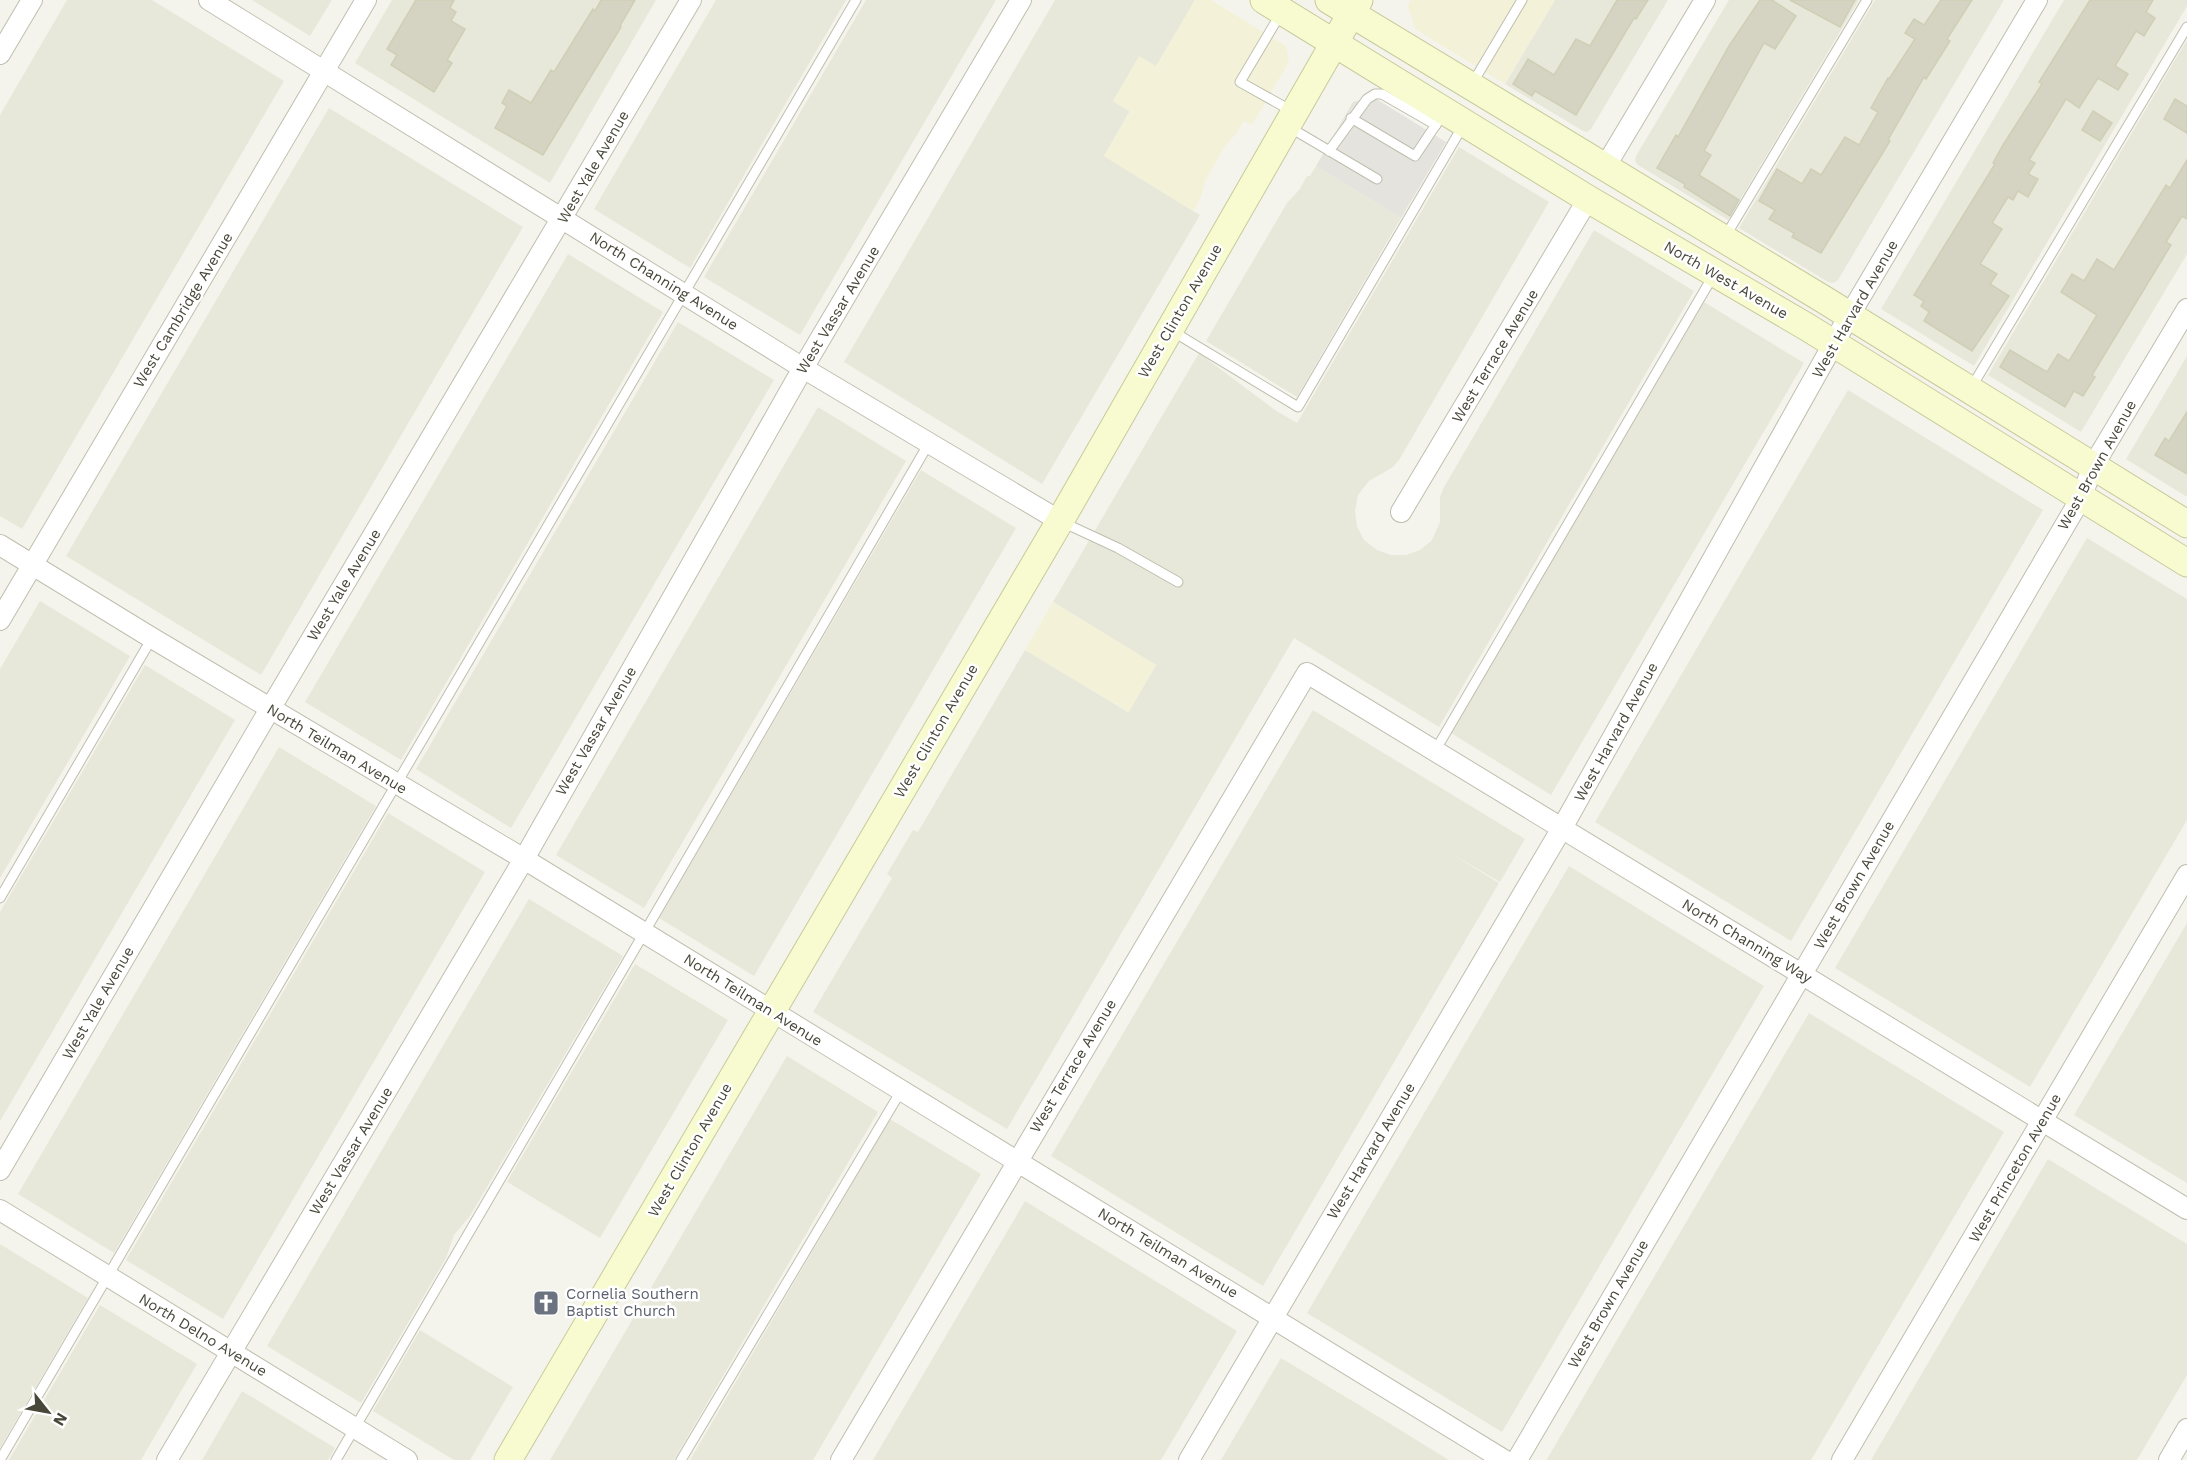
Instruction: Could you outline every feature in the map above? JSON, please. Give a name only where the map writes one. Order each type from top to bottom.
[{"type":"main road","points":[[1346,5],[1470,86],[1724,239],[2187,524]]},
{"type":"main road","name":"West Clinton Avenue","points":[[508,1460],[1060,521],[1334,44],[1346,5]]},
{"type":"main road","name":"North West Avenue","points":[[1273,6],[1448,120],[1588,199],[1834,344],[2187,563]]},
{"type":"street","points":[[0,54],[32,0]]},
{"type":"street","name":"North Channing Avenue","points":[[208,0],[803,368],[1060,521]]},
{"type":"street","name":"West Cambridge Avenue","points":[[0,620],[366,0]]},
{"type":"street","name":"West Yale Avenue","points":[[0,1170],[270,709],[691,0]]},
{"type":"street","name":"West Vassar Avenue","points":[[167,1460],[524,859],[803,368],[1021,0]]},
{"type":"street","points":[[1605,167],[1706,0]]},
{"type":"street","name":"West Harvard Avenue","points":[[1189,1460],[1562,828],[1849,316],[2037,0]]},
{"type":"street","name":"West Terrace Avenue","points":[[1401,512],[1588,199]]},
{"type":"street","name":"West Brown Avenue","points":[[1517,1460],[2081,498],[2093,466],[2187,309]]},
{"type":"street","name":"North Teilman Avenue","points":[[0,545],[270,709],[524,859],[1504,1460]]},
{"type":"street","name":"West Terrace Avenue","points":[[841,1460],[1307,673]]},
{"type":"street","name":"North Channing Way","points":[[1307,673],[2187,1209]]},
{"type":"street","name":"West Princeton Avenue","points":[[1842,1460],[2187,875]]},
{"type":"street","name":"North Delno Avenue","points":[[0,1210],[407,1460]]},
{"type":"street","points":[[2169,1460],[2187,1429]]},
{"type":"lane","points":[[0,1460],[856,0]]},
{"type":"lane","points":[[1470,86],[1522,0]]},
{"type":"lane","points":[[1724,239],[1867,0]]},
{"type":"lane","points":[[1273,6],[1240,82],[1329,151],[1377,179]]},
{"type":"lane","points":[[1970,390],[2187,27]]},
{"type":"lane","points":[[1329,151],[1351,118],[1367,99],[1375,94],[1382,94],[1448,120]]},
{"type":"lane","points":[[1351,118],[1415,156],[1448,120]]},
{"type":"lane","points":[[1170,330],[1299,407],[1448,120]]},
{"type":"lane","points":[[1435,751],[1714,274]]},
{"type":"lane","points":[[336,1460],[929,443]]},
{"type":"lane","points":[[1060,521],[1118,548],[1178,582]]},
{"type":"lane","points":[[0,898],[152,638]]},
{"type":"lane","points":[[681,1460],[901,1091]]},
{"type":"shaded area","points":[[67,0],[152,0],[284,81],[22,529],[0,516],[0,115]]},
{"type":"shaded area","points":[[252,0],[332,0],[310,36]]},
{"type":"shaded area","points":[[392,0],[656,0],[550,183],[355,63]]},
{"type":"shaded area","points":[[716,0],[846,0],[690,268],[594,209]]},
{"type":"shaded area","points":[[866,0],[996,0],[800,335],[704,277]]},
{"type":"shaded area","points":[[1055,0],[1195,0],[1156,67],[1139,57],[1130,111],[1104,156],[1200,215],[1042,484],[844,362]]},
{"type":"shaded area","points":[[1195,0],[1211,0],[1286,46],[1289,62],[1252,125],[1244,121],[1225,146],[1205,181],[1201,197],[1193,211],[1104,156],[1130,112],[1113,101],[1139,56],[1156,66]]},
{"type":"shaded area","points":[[1411,0],[1555,0],[1505,84],[1415,29],[1408,5]]},
{"type":"shaded area","points":[[1555,0],[1668,0],[1591,129],[1587,132],[1505,84]]},
{"type":"shaded area","points":[[1729,0],[1859,0],[1728,220],[1635,161]]},
{"type":"shaded area","points":[[1875,0],[2004,0],[1838,280],[1833,283],[1739,228]]},
{"type":"shaded area","points":[[2064,0],[2187,0],[2187,6],[1974,366],[1881,309]]},
{"type":"shaded area","points":[[2187,40],[2187,254],[2081,432],[1988,375]]},
{"type":"shaded area","points":[[1373,97],[1446,142],[1401,218],[1316,166],[1353,102]]},
{"type":"shaded area","points":[[329,108],[523,227],[261,675],[66,556]]},
{"type":"shaded area","points":[[1459,147],[1549,202],[1399,460],[1393,467],[1369,481],[1358,495],[1355,511],[1357,526],[1364,540],[1377,550],[1391,555],[1406,555],[1420,550],[1432,540],[1440,522],[1440,497],[1444,487],[1594,230],[1694,291],[1439,727],[1294,638],[1007,1129],[813,1012],[892,878],[887,874],[913,830],[918,832],[1025,650],[1128,712],[1156,665],[1053,602],[1199,353],[1275,410],[1297,423]]},
{"type":"shaded area","points":[[1316,166],[1401,218],[1297,397],[1206,341],[1287,203]]},
{"type":"shaded area","points":[[568,254],[663,312],[401,760],[305,702]]},
{"type":"shaded area","points":[[1704,302],[1804,363],[1551,795],[1451,733]]},
{"type":"shaded area","points":[[678,322],[774,380],[511,828],[416,769]]},
{"type":"shaded area","points":[[2187,356],[2187,497],[2126,459]]},
{"type":"shaded area","points":[[1848,390],[2043,510],[1791,941],[1595,822]]},
{"type":"shaded area","points":[[818,407],[906,461],[644,908],[556,855]]},
{"type":"shaded area","points":[[921,470],[1016,528],[754,976],[659,918]]},
{"type":"shaded area","points":[[2087,538],[2187,599],[2187,820],[2030,1087],[1835,968]]},
{"type":"shaded area","points":[[40,601],[130,656],[0,878],[0,669]]},
{"type":"shaded area","points":[[1053,602],[1156,665],[1129,712],[1025,650]]},
{"type":"shaded area","points":[[145,665],[235,720],[0,1121],[0,912]]},
{"type":"shaded area","points":[[1313,710],[1525,839],[1500,882],[1452,854],[1499,883],[1263,1286],[1051,1156]]},
{"type":"shaded area","points":[[279,747],[376,806],[114,1253],[18,1194]]},
{"type":"shaded area","points":[[388,813],[485,872],[223,1319],[126,1260]]},
{"type":"shaded area","points":[[1569,866],[1764,986],[1502,1432],[1307,1313]]},
{"type":"shaded area","points":[[529,899],[623,956],[470,1216],[454,1235],[446,1258],[361,1403],[267,1346]]},
{"type":"shaded area","points":[[2187,923],[2187,1183],[2074,1115]]},
{"type":"shaded area","points":[[635,964],[728,1020],[600,1238],[507,1182]]},
{"type":"shaded area","points":[[1809,1013],[2004,1132],[1811,1460],[1548,1460],[1547,1459]]},
{"type":"shaded area","points":[[787,1056],[878,1112],[674,1460],[550,1460]]},
{"type":"shaded area","points":[[890,1119],[981,1174],[813,1460],[690,1460]]},
{"type":"shaded area","points":[[2048,1159],[2187,1244],[2187,1375],[2137,1460],[1871,1460]]},
{"type":"shaded area","points":[[1025,1201],[1237,1331],[1161,1460],[873,1460]]},
{"type":"shaded area","points":[[0,1244],[88,1298],[0,1448]]},
{"type":"shaded area","points":[[100,1305],[197,1364],[141,1460],[9,1460]]},
{"type":"shaded area","points":[[420,1330],[513,1387],[470,1460],[454,1460],[373,1411]]},
{"type":"shaded area","points":[[1281,1358],[1379,1417],[1449,1460],[1221,1460]]},
{"type":"shaded area","points":[[242,1391],[335,1448],[328,1460],[202,1460]]},
{"type":"building","points":[[416,0],[454,0],[450,8],[456,12],[451,21],[465,29],[447,60],[452,63],[434,92],[391,65],[397,55],[387,49]]},
{"type":"building","points":[[601,0],[635,0],[543,155],[495,128],[507,106],[502,103],[509,90],[531,103],[551,70],[554,72]]},
{"type":"building","points":[[1617,0],[1648,0],[1636,19],[1634,18],[1576,115],[1535,91],[1532,96],[1513,84],[1528,59],[1554,75],[1576,39],[1590,46]]},
{"type":"building","points":[[1760,0],[1772,0],[1796,16],[1775,49],[1764,43],[1704,151],[1711,155],[1699,175],[1739,200],[1730,216],[1684,187],[1685,184],[1657,168],[1676,135],[1678,137],[1729,46]]},
{"type":"building","points":[[1790,0],[1855,0],[1840,27]]},
{"type":"building","points":[[1941,0],[1972,0],[1947,39],[1950,41],[1926,79],[1924,77],[1888,140],[1890,141],[1821,253],[1792,237],[1794,233],[1769,219],[1775,210],[1759,201],[1777,169],[1802,184],[1811,169],[1821,175],[1845,137],[1859,145],[1878,112],[1871,108],[1915,39],[1905,33],[1914,19],[1924,25]]},
{"type":"building","points":[[2090,0],[2153,0],[2146,12],[2155,18],[2144,36],[2136,31],[2115,66],[2128,74],[2118,90],[2098,78],[2079,108],[2066,99],[2029,160],[2035,163],[2028,174],[2038,179],[2028,197],[2018,191],[2013,200],[2008,197],[1992,223],[2002,229],[1980,264],[1997,274],[1990,284],[2009,296],[1972,351],[1924,321],[1929,312],[1921,306],[1924,301],[1914,295],[1995,164],[1993,163],[2003,145],[2042,84],[2039,82]]},
{"type":"building","points":[[2175,99],[2187,106],[2187,133],[2164,119]]},
{"type":"building","points":[[2093,111],[2112,123],[2100,141],[2082,130]]},
{"type":"building","points":[[2187,160],[2187,219],[2182,216],[2166,242],[2171,245],[2092,375],[2095,377],[2083,396],[2074,391],[2065,407],[2000,367],[2010,350],[2047,372],[2058,354],[2069,361],[2097,315],[2061,292],[2072,274],[2084,281],[2097,259],[2114,270],[2166,185],[2170,188]]},
{"type":"building","points":[[2187,412],[2187,474],[2155,455],[2165,438],[2169,441]]},
{"type":"place","name":"Cornelia Southern Baptist Church","points":[[546,1303]]}]
